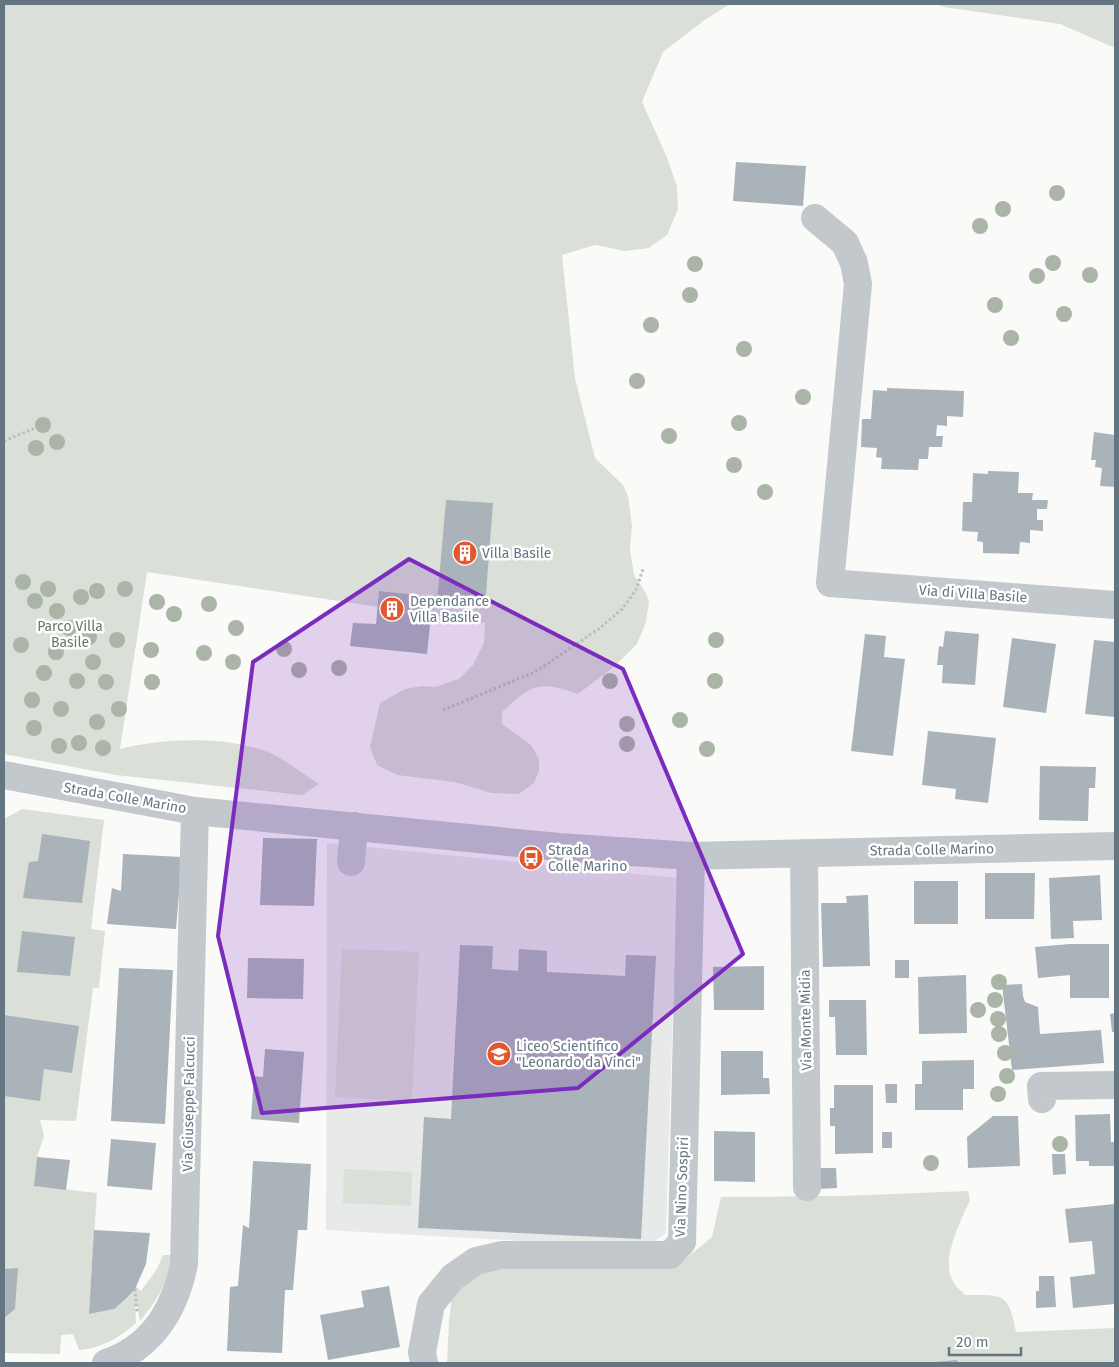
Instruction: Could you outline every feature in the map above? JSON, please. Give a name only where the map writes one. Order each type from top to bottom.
[{"type":"street","name":"Via di Villa Basile","points":[[815,218],[845,243],[854,263],[858,284],[830,583],[1115,605]]},
{"type":"street","name":"Strada Colle Marino","points":[[4,776],[195,811],[559,847],[691,856],[1115,846]]},
{"type":"street","name":"Via Giuseppe Falcucci","points":[[106,1363],[124,1356],[135,1349],[156,1330],[177,1293],[184,1264],[195,811]]},
{"type":"street","points":[[351,862],[354,826]]},
{"type":"street","name":"Via Monte Midia","points":[[804,853],[807,1187]]},
{"type":"street","name":"Via Nino Sospiri","points":[[424,1363],[422,1352],[430,1304],[453,1277],[476,1261],[501,1255],[670,1255],[682,1242],[691,856]]},
{"type":"street","points":[[1042,1099],[1041,1086],[1115,1085]]},
{"type":"path","points":[[4,441],[35,428]]},
{"type":"path","points":[[443,710],[535,672],[600,628],[622,610],[636,590],[643,569]]},
{"type":"highlighted area","points":[[409,559],[623,669],[743,954],[578,1088],[262,1113],[218,936],[253,662]]},
{"type":"shaded area","name":"Liceo Scientifico \"Leonardo da Vinci\"","points":[[327,843],[677,878],[666,1233],[646,1248],[326,1230]]},
{"type":"green space","name":"Parco Villa Basile","points":[[4,4],[730,4],[706,19],[663,52],[642,102],[666,155],[677,186],[678,209],[667,235],[649,248],[625,251],[595,245],[562,255],[575,378],[595,458],[623,485],[628,496],[632,526],[630,550],[634,575],[646,593],[649,602],[646,622],[637,644],[615,666],[578,694],[554,687],[536,687],[521,695],[502,712],[502,724],[531,745],[539,759],[539,771],[534,783],[519,794],[491,793],[455,782],[397,775],[377,765],[370,747],[380,703],[405,689],[422,686],[435,687],[459,679],[473,665],[484,643],[485,623],[147,572],[120,749],[157,742],[198,740],[239,744],[274,755],[319,784],[302,795],[116,775],[4,754]]},
{"type":"green space","points":[[936,4],[1115,4],[1115,48],[1060,24],[944,7]]},
{"type":"green space","points":[[22,809],[104,820],[91,929],[105,931],[99,988],[93,988],[76,1121],[40,1120],[44,1136],[37,1157],[34,1186],[97,1193],[89,1314],[105,1311],[116,1306],[126,1299],[136,1287],[141,1291],[157,1269],[163,1255],[171,1255],[165,1282],[140,1321],[137,1305],[135,1306],[136,1323],[110,1341],[87,1349],[79,1350],[73,1334],[61,1335],[60,1354],[4,1353],[4,819]]},
{"type":"green space","points":[[342,949],[419,952],[412,1101],[335,1097]]},
{"type":"green space","points":[[344,1169],[412,1172],[411,1206],[343,1203]]},
{"type":"green space","points":[[968,1191],[970,1200],[957,1230],[950,1253],[950,1274],[956,1286],[965,1295],[988,1295],[1002,1298],[1010,1309],[1016,1332],[1115,1328],[1115,1363],[447,1363],[453,1289],[488,1262],[682,1262],[712,1237],[721,1197],[843,1196]]},
{"type":"building","points":[[736,162],[806,166],[803,206],[733,201]]},
{"type":"building","points":[[887,388],[964,391],[963,417],[947,416],[947,426],[937,425],[936,436],[943,436],[942,447],[929,447],[928,459],[919,459],[918,470],[881,469],[882,458],[876,457],[877,448],[861,447],[862,419],[871,419],[873,390],[887,391]]},
{"type":"building","points":[[1094,432],[1115,435],[1115,487],[1100,486],[1102,468],[1095,467],[1096,460],[1091,460]]},
{"type":"building","points":[[988,471],[1019,472],[1018,493],[1033,493],[1032,500],[1048,500],[1047,509],[1037,509],[1037,520],[1043,520],[1043,531],[1030,530],[1030,543],[1020,542],[1019,554],[983,553],[983,542],[977,541],[978,532],[962,531],[963,502],[972,502],[973,473],[988,474]]},
{"type":"building","name":"Villa Basile","points":[[446,500],[493,503],[485,607],[437,603]]},
{"type":"building","name":"Dependance Villa Basile","points":[[379,591],[433,597],[427,654],[350,646],[353,623],[376,624]]},
{"type":"building","points":[[945,631],[979,634],[975,685],[942,683],[943,665],[937,665],[939,646],[943,647]]},
{"type":"building","points":[[865,634],[886,636],[884,657],[905,659],[893,756],[851,751]]},
{"type":"building","points":[[1012,638],[1056,644],[1046,713],[1003,707]]},
{"type":"building","points":[[1094,640],[1115,642],[1115,717],[1085,714]]},
{"type":"building","points":[[928,731],[996,738],[988,803],[955,799],[956,789],[922,785]]},
{"type":"building","points":[[1040,766],[1096,767],[1095,788],[1089,788],[1088,821],[1039,820]]},
{"type":"building","points":[[42,834],[90,841],[82,903],[23,898],[29,862],[38,861]]},
{"type":"building","points":[[263,838],[317,839],[314,906],[260,905]]},
{"type":"building","points":[[123,854],[182,857],[176,929],[107,924],[112,888],[121,891]]},
{"type":"building","points":[[985,873],[1035,873],[1034,919],[985,919]]},
{"type":"building","points":[[1100,875],[1102,920],[1073,921],[1074,938],[1051,939],[1049,878]]},
{"type":"building","points":[[914,881],[958,881],[958,924],[914,924]]},
{"type":"building","points":[[868,895],[870,966],[823,967],[821,903],[847,903],[846,896]]},
{"type":"building","points":[[22,931],[75,937],[70,976],[17,972]]},
{"type":"building","points":[[1070,944],[1109,944],[1109,998],[1070,998],[1070,975],[1038,978],[1035,947]]},
{"type":"building","points":[[460,945],[493,946],[492,969],[518,971],[519,949],[547,951],[547,972],[625,976],[626,955],[656,956],[641,1239],[418,1228],[424,1117],[451,1119]]},
{"type":"building","points":[[248,958],[304,959],[303,999],[247,998]]},
{"type":"building","points":[[895,960],[909,960],[909,978],[895,978]]},
{"type":"building","points":[[764,966],[764,1010],[714,1010],[713,967]]},
{"type":"building","points":[[119,968],[173,970],[165,1124],[111,1121]]},
{"type":"building","points":[[966,975],[967,1033],[919,1034],[918,977]]},
{"type":"building","points":[[1022,984],[1025,1002],[1038,1007],[1040,1034],[1101,1030],[1104,1063],[1012,1070],[1002,985]]},
{"type":"building","points":[[829,1000],[866,1000],[867,1055],[836,1055],[835,1017],[829,1017]]},
{"type":"building","points":[[1115,1013],[1115,1032],[1112,1032],[1110,1014]]},
{"type":"building","points":[[4,1015],[79,1026],[72,1073],[44,1069],[40,1101],[4,1096]]},
{"type":"building","points":[[265,1049],[304,1052],[299,1123],[251,1119],[254,1076],[263,1077]]},
{"type":"building","points":[[721,1051],[763,1051],[763,1078],[769,1078],[770,1094],[721,1095]]},
{"type":"building","points":[[974,1060],[974,1089],[963,1089],[963,1110],[915,1110],[915,1084],[922,1084],[922,1061]]},
{"type":"building","points":[[885,1084],[897,1084],[897,1103],[886,1103]]},
{"type":"building","points":[[834,1085],[873,1085],[873,1153],[835,1154],[835,1126],[830,1126],[830,1108],[834,1108]]},
{"type":"building","points":[[1110,1114],[1111,1142],[1115,1142],[1115,1166],[1089,1166],[1089,1161],[1076,1161],[1075,1115]]},
{"type":"building","points":[[993,1116],[1018,1116],[1020,1166],[968,1168],[967,1137]]},
{"type":"building","points":[[714,1131],[755,1132],[755,1182],[714,1181]]},
{"type":"building","points":[[882,1132],[892,1132],[892,1148],[882,1148]]},
{"type":"building","points":[[111,1139],[156,1143],[152,1190],[107,1186]]},
{"type":"building","points":[[1052,1154],[1065,1154],[1066,1174],[1053,1175]]},
{"type":"building","points":[[37,1157],[70,1160],[66,1190],[34,1186]]},
{"type":"building","points":[[253,1161],[311,1164],[307,1230],[298,1230],[293,1290],[285,1290],[282,1353],[227,1351],[230,1287],[238,1286],[243,1225],[249,1228]]},
{"type":"building","points":[[816,1168],[836,1168],[837,1188],[817,1189]]},
{"type":"building","points":[[1115,1204],[1115,1304],[1073,1308],[1070,1277],[1095,1274],[1092,1241],[1069,1243],[1065,1209]]},
{"type":"building","points":[[94,1230],[150,1233],[146,1264],[135,1289],[114,1309],[89,1314]]},
{"type":"building","points":[[18,1268],[15,1309],[4,1318],[4,1269]]},
{"type":"building","points":[[1039,1276],[1054,1276],[1056,1307],[1036,1308],[1036,1291],[1039,1291]]},
{"type":"building","points":[[389,1286],[400,1347],[328,1360],[320,1315],[364,1307],[361,1291]]},
{"type":"building","points":[[957,1360],[958,1363],[934,1363],[934,1362]]},
{"type":"place","name":"Villa Basile","points":[[465,553]]},
{"type":"place","name":"Dependance Villa Basile","points":[[392,609]]},
{"type":"place","name":"Strada Colle Marino","points":[[531,858]]},
{"type":"place","name":"Liceo Scientifico \"Leonardo da Vinci\"","points":[[499,1054]]}]
